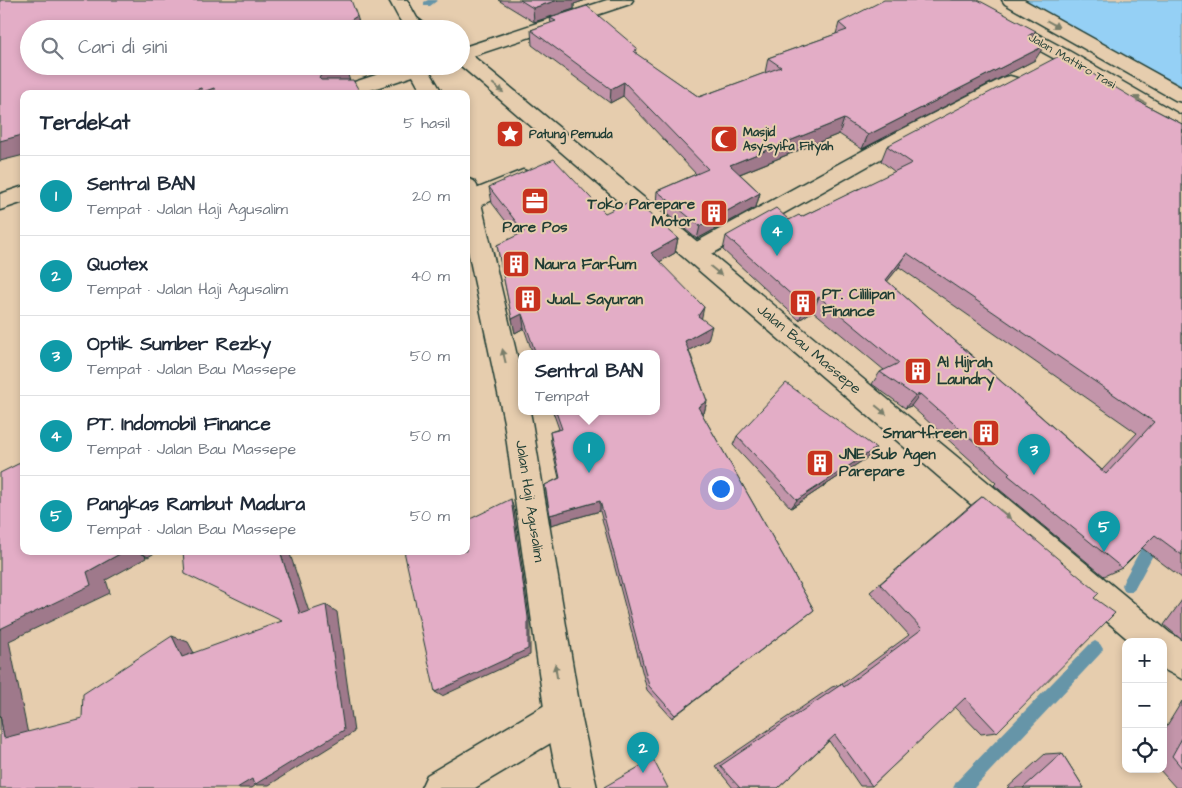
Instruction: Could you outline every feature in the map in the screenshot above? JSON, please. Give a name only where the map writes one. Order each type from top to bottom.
[{"type":"main road","points":[[398,0],[410,20]]},
{"type":"main road","points":[[470,52],[624,0]]},
{"type":"main road","name":"Jalan Mattiro Tasi","points":[[961,0],[1045,64],[1182,124]]},
{"type":"main road","name":"Jalan Mattiro Tasi","points":[[1011,0],[1182,96]]},
{"type":"main road","points":[[695,253],[900,139],[1045,64]]},
{"type":"main road","name":"Jalan Bau Massepe","points":[[470,65],[560,162],[695,253],[1152,638]]},
{"type":"main road","points":[[349,90],[395,75]]},
{"type":"main road","points":[[423,75],[431,90]]},
{"type":"main road","points":[[470,192],[560,162]]},
{"type":"main road","points":[[0,202],[20,195]]},
{"type":"main road","name":"Jalan Haji Agusalim","points":[[470,202],[518,422],[563,715],[578,788]]},
{"type":"main road","points":[[1167,650],[1182,662]]},
{"type":"main road","points":[[440,788],[563,715]]},
{"type":"water","points":[[1017,0],[1182,0],[1182,86],[1028,6]]},
{"type":"building","points":[[0,0],[351,0],[357,16],[351,20],[20,20],[20,75],[321,75],[319,78],[321,80],[353,80],[359,90],[215,90],[214,88],[202,90],[201,88],[195,90],[20,90],[20,136],[0,141]]},
{"type":"building","points":[[520,0],[558,0],[533,8]]},
{"type":"building","points":[[884,0],[978,0],[1036,31],[1028,36],[1044,46],[868,135],[844,119],[730,165],[760,193],[700,226],[657,191],[708,169],[624,82],[611,89],[531,30],[556,21],[550,18],[587,6],[637,48],[634,52],[699,97],[781,67],[768,58],[847,30],[839,23]]},
{"type":"building","points":[[1061,55],[1138,101],[1182,124],[1182,555],[1155,535],[1122,568],[1008,475],[1010,473],[920,394],[915,396],[880,372],[899,363],[819,297],[805,307],[726,236],[776,208],[789,220],[799,215],[801,217],[912,163],[887,146]],"holes":[[[907,253],[1154,422],[1106,474],[886,280]]]},
{"type":"building","points":[[554,159],[605,213],[633,200],[678,238],[651,253],[704,307],[698,316],[712,326],[685,341],[707,401],[698,407],[814,610],[675,715],[649,686],[600,501],[550,515],[545,485],[560,478],[550,432],[562,429],[557,415],[660,415],[660,350],[535,350],[522,314],[512,319],[497,245],[524,232],[489,187]]},
{"type":"building","points":[[786,383],[876,448],[797,500],[737,436]]},
{"type":"building","points":[[20,463],[20,555],[118,555],[87,572],[91,585],[0,629],[0,473]]},
{"type":"building","points":[[983,496],[1099,593],[1094,598],[1115,613],[997,732],[965,698],[872,786],[835,735],[778,788],[740,788],[720,766],[842,684],[844,687],[922,629],[880,584]]},
{"type":"building","points":[[511,499],[528,617],[528,649],[435,692],[405,555],[470,555],[470,519]]},
{"type":"building","points":[[183,555],[281,555],[300,614],[326,605],[344,730],[254,785],[252,779],[237,788],[0,788],[0,715],[4,738],[82,718],[83,694],[172,636],[182,657],[282,621],[185,574]]},
{"type":"building","points":[[1182,738],[1182,768],[1172,756]]},
{"type":"building","points":[[1062,753],[1084,788],[1023,788]]},
{"type":"building","points":[[653,759],[668,788],[604,788],[604,787]]},
{"type":"waterway","points":[[427,4],[434,0]]},
{"type":"waterway","points":[[1129,585],[1154,539]]},
{"type":"waterway","points":[[962,788],[1095,649]]},
{"type":"place","name":"Patung Pemuda","points":[[510,134]]},
{"type":"place","name":"Masjid Asy-syifa Fityah","points":[[724,139]]},
{"type":"place","name":"Pare Pos","points":[[535,201]]},
{"type":"place","name":"Toko Parepare Motor","points":[[714,213]]},
{"type":"place","name":"PT. Indomobil Finance","points":[[777,256]]},
{"type":"place","name":"Naura Farfum","points":[[516,264]]},
{"type":"place","name":"JuaL Sayuran","points":[[528,299]]},
{"type":"place","name":"PT. Cililipan Finance","points":[[803,303]]},
{"type":"place","name":"Al Hijrah Laundry","points":[[918,371]]},
{"type":"place","name":"Smartfreen","points":[[986,433]]},
{"type":"place","name":"JNE Sub Agen Parepare","points":[[820,463]]},
{"type":"place","name":"Sentral BAN","points":[[589,473]]},
{"type":"place","name":"Optik Sumber Rezky","points":[[1034,475]]},
{"type":"place","name":"Pangkas Rambut Madura","points":[[1104,552]]},
{"type":"place","name":"Quotex","points":[[643,773]]}]
